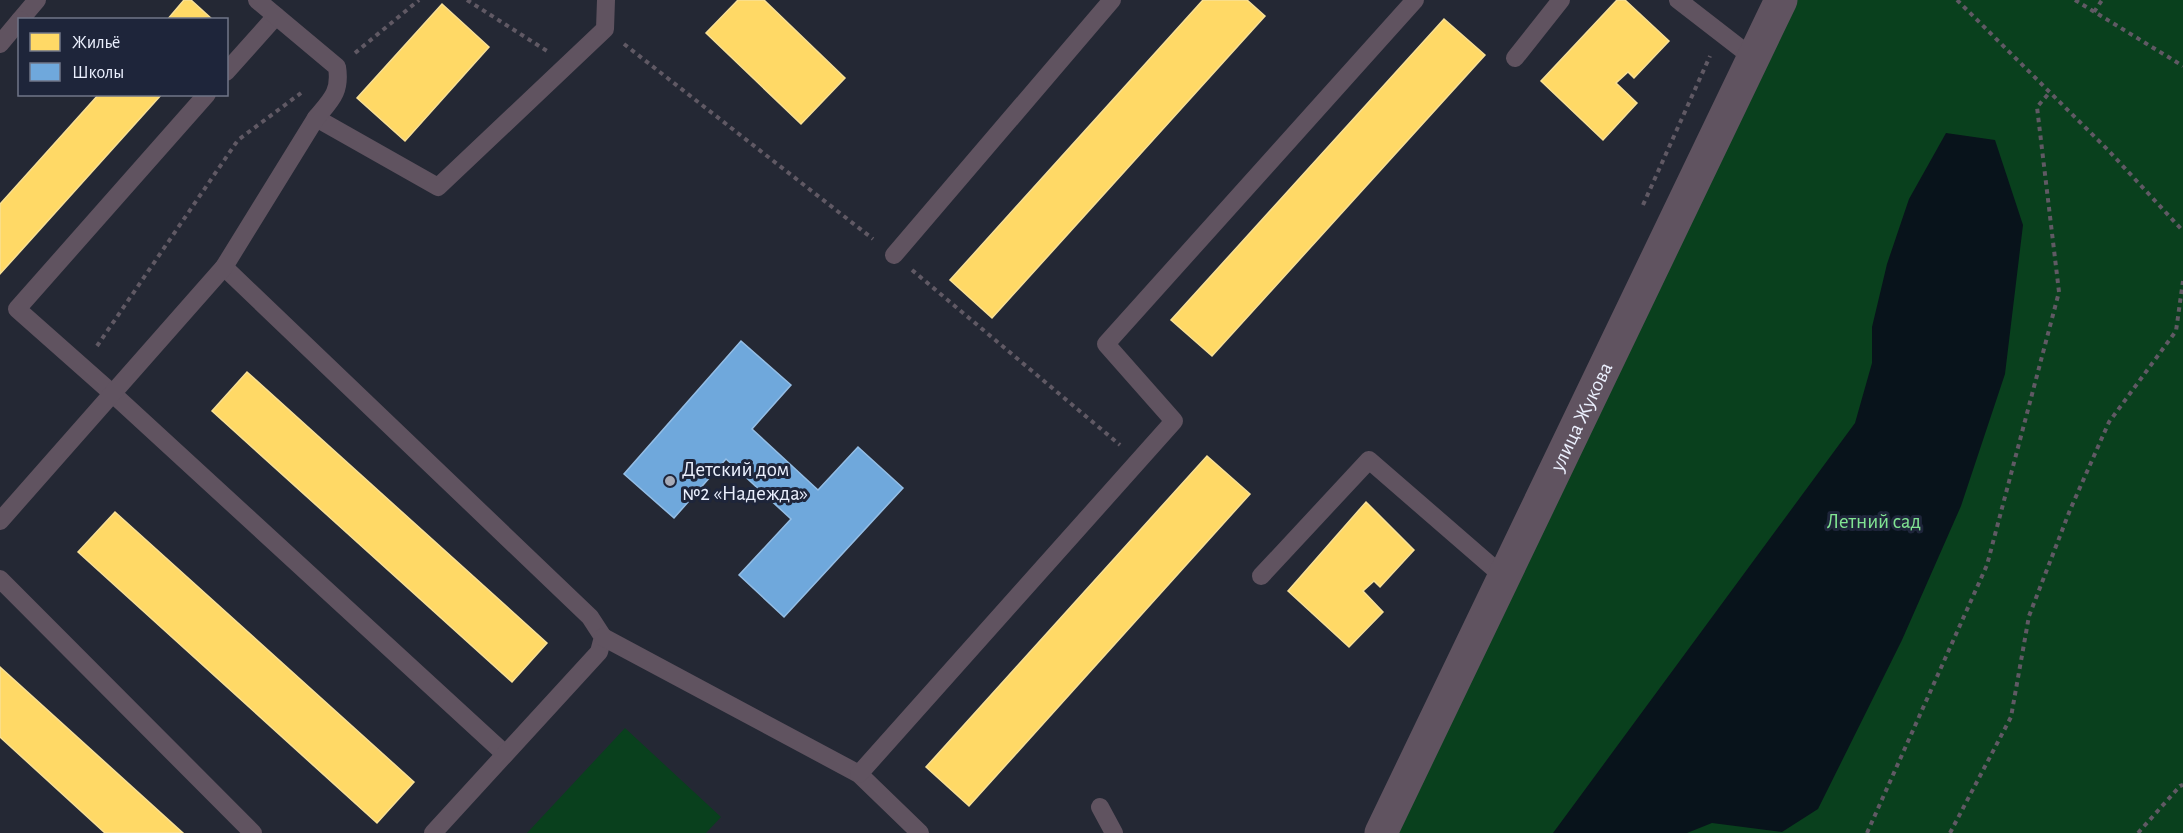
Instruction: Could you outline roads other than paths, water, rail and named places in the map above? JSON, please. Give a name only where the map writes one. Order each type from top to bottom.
[{"type":"street","name":"улица Жукова","points":[[1381,833],[1781,0]]},
{"type":"lane","points":[[22,18],[37,0]]},
{"type":"lane","points":[[0,521],[224,267],[316,118],[333,98],[339,81],[337,67],[257,0]]},
{"type":"lane","points":[[316,118],[438,187],[605,29],[606,0]]},
{"type":"lane","points":[[894,255],[1112,0]]},
{"type":"lane","points":[[859,774],[1174,421],[1106,344],[1415,0]]},
{"type":"lane","points":[[1515,58],[1561,0]]},
{"type":"lane","points":[[1678,0],[1753,58]]},
{"type":"lane","points":[[228,70],[276,16]]},
{"type":"lane","points":[[0,44],[18,22]]},
{"type":"lane","points":[[205,96],[17,309],[113,394],[505,754]]},
{"type":"lane","points":[[224,267],[590,617],[603,637],[859,774],[920,833]]},
{"type":"lane","points":[[1261,576],[1369,460],[1505,578]]},
{"type":"lane","points":[[0,579],[253,833]]},
{"type":"lane","points":[[433,833],[599,652],[603,637]]},
{"type":"lane","points":[[1100,807],[1114,833]]},
{"type":"place","name":"Детский дом №2 «Надежда»","points":[[670,481]]},
{"type":"park label","name":"Летний сад","points":[[1874,521]]}]
